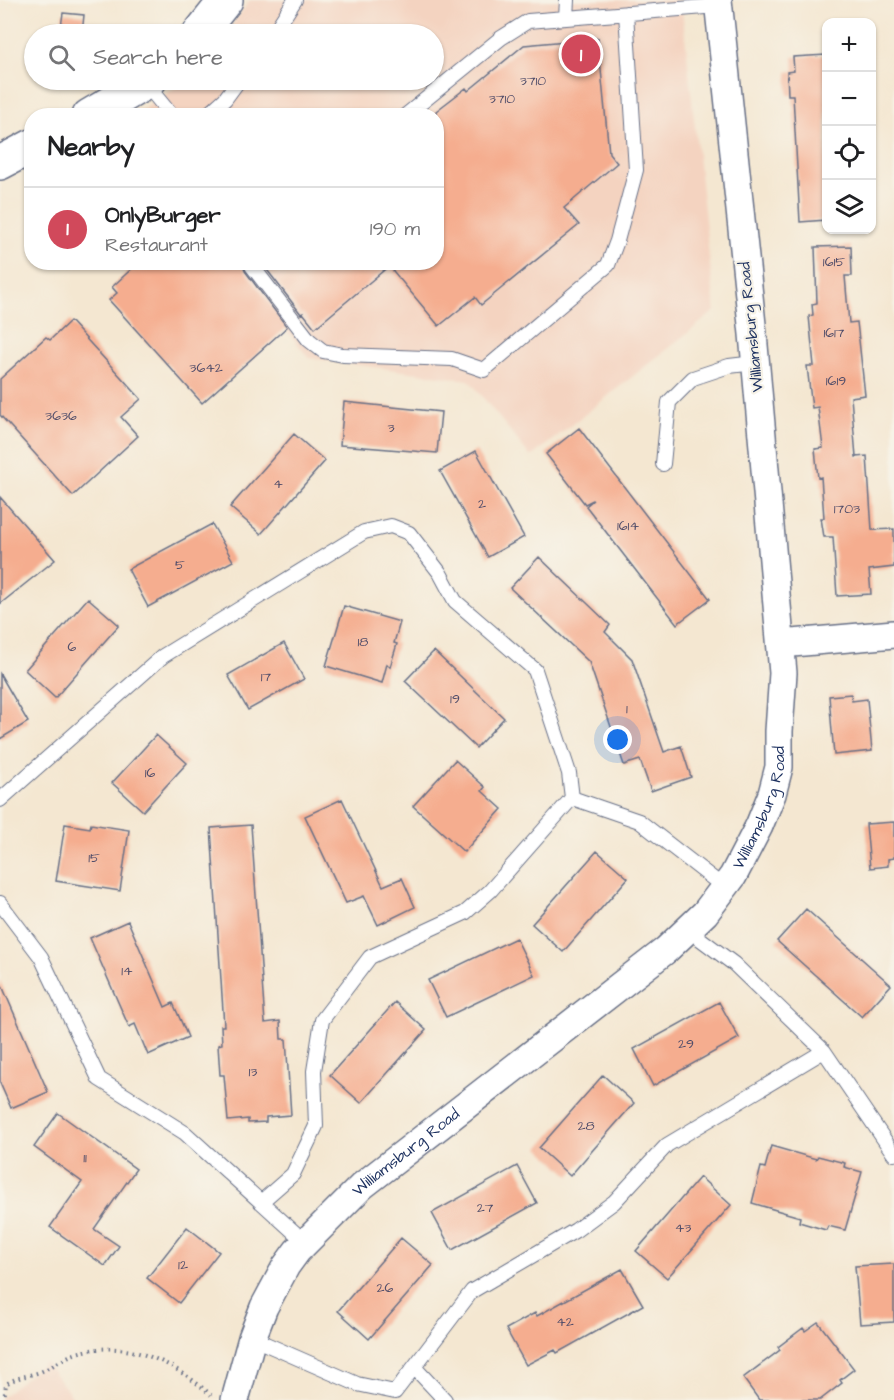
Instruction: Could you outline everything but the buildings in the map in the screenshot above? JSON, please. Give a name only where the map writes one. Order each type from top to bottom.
[{"type":"street","points":[[207,24],[226,0]]},
{"type":"street","name":"Williamsburg Road","points":[[235,1400],[252,1338],[264,1307],[286,1266],[305,1242],[362,1186],[666,950],[705,913],[725,888],[759,825],[772,794],[779,767],[783,673],[756,363],[718,3]]},
{"type":"street","points":[[102,108],[132,90]]},
{"type":"street","points":[[0,163],[24,150]]},
{"type":"street","points":[[781,644],[894,634]]},
{"type":"lane","points":[[279,24],[295,0]]},
{"type":"lane","points":[[566,17],[567,0]]},
{"type":"lane","points":[[444,85],[514,28],[528,21],[718,3]]},
{"type":"lane","points":[[255,270],[309,340],[323,351],[343,355],[452,359],[484,370],[608,265],[617,241],[636,170],[626,13]]},
{"type":"lane","points":[[153,90],[166,108]]},
{"type":"lane","points":[[215,108],[232,90]]},
{"type":"lane","points":[[415,108],[437,90]]},
{"type":"lane","points":[[663,465],[669,402],[693,378],[729,366],[756,363]]},
{"type":"lane","points":[[0,800],[163,656],[364,532],[391,526],[409,533],[440,573],[455,601],[535,670],[569,773],[572,798],[490,891],[465,913],[369,957],[322,1020],[314,1071],[316,1126],[293,1174],[261,1202]]},
{"type":"lane","points":[[572,798],[639,821],[725,888]]},
{"type":"lane","points":[[0,903],[41,957],[99,1078],[185,1133],[305,1242]]},
{"type":"lane","points":[[687,929],[734,964],[824,1052],[894,1154]]},
{"type":"lane","points":[[252,1338],[357,1384],[395,1392],[472,1291],[576,1230],[614,1202],[667,1145],[824,1052]]},
{"type":"lane","points":[[414,1368],[445,1400]]},
{"type":"path","points":[[4,1400],[6,1384],[16,1378],[42,1371],[77,1353],[108,1348],[148,1354],[191,1377],[216,1400]]},
{"type":"shaded area","points":[[250,0],[681,0],[715,311],[531,457],[469,380],[309,358],[239,270],[444,270],[444,108],[145,108],[172,90],[444,90],[444,24],[233,24]]},
{"type":"shaded area","points":[[45,1362],[75,1400],[0,1400],[0,1398]]},
{"type":"place","name":"OnlyBurger","points":[[581,54]]}]
